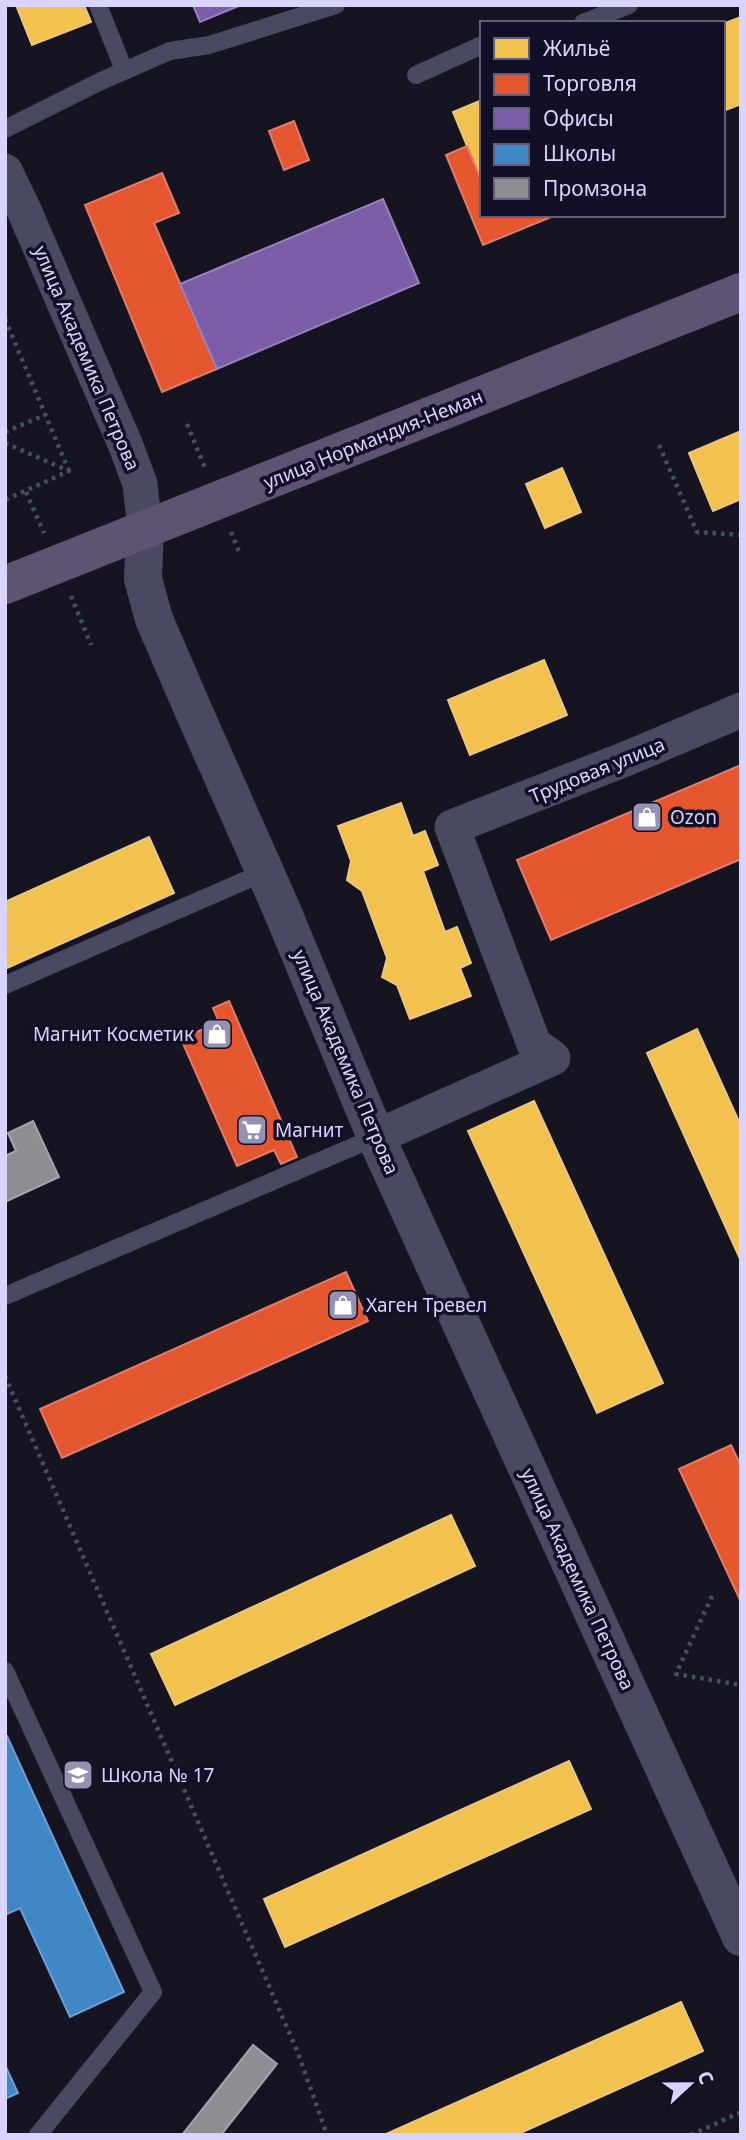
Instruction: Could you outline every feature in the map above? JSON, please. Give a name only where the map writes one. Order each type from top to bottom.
[{"type":"main road","name":"улица Нормандия-Неман","points":[[5,585],[741,292]]},
{"type":"street","name":"улица Академика Петрова","points":[[5,171],[14,212],[127,446],[140,484],[145,529],[142,579],[154,619],[265,872],[376,1138],[741,1937]]},
{"type":"street","name":"Трудовая улица","points":[[376,1138],[553,1058],[534,1044],[452,827],[741,710]]},
{"type":"lane","points":[[98,5],[124,70]]},
{"type":"lane","points":[[5,129],[124,70],[170,51],[209,45],[336,5]]},
{"type":"lane","points":[[588,21],[629,5]]},
{"type":"lane","points":[[416,75],[480,46]]},
{"type":"lane","points":[[5,985],[265,872]]},
{"type":"lane","points":[[5,1296],[376,1138]]},
{"type":"lane","points":[[5,1671],[153,1992],[38,2135]]},
{"type":"path","points":[[5,319],[69,471]]},
{"type":"path","points":[[5,432],[45,415]]},
{"type":"path","points":[[5,443],[69,471]]},
{"type":"path","points":[[659,445],[697,532],[741,535]]},
{"type":"path","points":[[5,500],[69,471]]},
{"type":"path","points":[[26,492],[91,645]]},
{"type":"path","points":[[5,1376],[298,2053],[327,2135]]},
{"type":"path","points":[[712,1597],[676,1674],[741,1685]]},
{"type":"path","points":[[691,2135],[741,2112]]},
{"type":"building: Жильё","points":[[16,5],[84,5],[91,22],[32,45]]},
{"type":"building: Жильё","points":[[741,17],[741,104],[725,110],[725,23]]},
{"type":"building: Жильё","points":[[480,101],[480,177],[453,112]]},
{"type":"building: Жильё","points":[[741,431],[741,499],[713,511],[689,453]]},
{"type":"building: Жильё","points":[[562,468],[581,512],[545,528],[526,484]]},
{"type":"building: Жильё","points":[[544,660],[567,715],[470,755],[448,700]]},
{"type":"building: Жильё","points":[[401,803],[413,836],[425,831],[438,865],[423,871],[445,932],[457,927],[471,963],[460,968],[471,996],[410,1019],[397,985],[382,977],[387,958],[362,891],[347,880],[351,861],[338,826]]},
{"type":"building: Жильё","points":[[149,837],[174,893],[5,969],[5,902]]},
{"type":"building: Жильё","points":[[697,1029],[741,1126],[741,1261],[647,1053]]},
{"type":"building: Жильё","points":[[534,1101],[663,1383],[597,1413],[468,1131]]},
{"type":"building: Жильё","points":[[451,1515],[475,1566],[175,1705],[151,1654]]},
{"type":"building: Жильё","points":[[569,1761],[591,1809],[285,1947],[264,1899]]},
{"type":"building: Жильё","points":[[681,2002],[703,2051],[516,2135],[384,2135]]},
{"type":"building: Торговля","points":[[294,121],[309,160],[284,170],[269,131]]},
{"type":"building: Торговля","points":[[467,146],[480,177],[480,217],[551,217],[483,245],[446,155]]},
{"type":"building: Торговля","points":[[162,173],[179,213],[154,223],[217,369],[162,392],[85,205]]},
{"type":"building: Торговля","points":[[741,765],[741,859],[551,940],[517,860]]},
{"type":"building: Торговля","points":[[229,1001],[297,1157],[281,1164],[274,1150],[237,1166],[181,1039],[219,1022],[213,1008]]},
{"type":"building: Торговля","points":[[346,1272],[368,1321],[62,1458],[40,1409]]},
{"type":"building: Торговля","points":[[731,1445],[741,1466],[741,1602],[679,1469]]},
{"type":"building: Офисы","points":[[193,5],[241,5],[200,22]]},
{"type":"building: Офисы","points":[[383,199],[419,283],[217,369],[180,284]]},
{"type":"building: Школы","points":[[7,1736],[124,1992],[70,2017],[20,1908],[5,1915]]},
{"type":"building: Школы","points":[[5,2065],[18,2093],[5,2099]]},
{"type":"building: Промзона","points":[[33,1121],[59,1177],[5,1202],[5,1156],[16,1151],[8,1133]]},
{"type":"building: Промзона","points":[[253,2045],[277,2064],[221,2135],[182,2135]]},
{"type":"place","name":"Ozon","points":[[647,817]]},
{"type":"place","name":"Магнит Косметик","points":[[217,1034]]},
{"type":"place","name":"Магнит","points":[[252,1130]]},
{"type":"place","name":"Хаген Тревел","points":[[343,1305]]},
{"type":"place","name":"Школа № 17","points":[[78,1775]]}]
